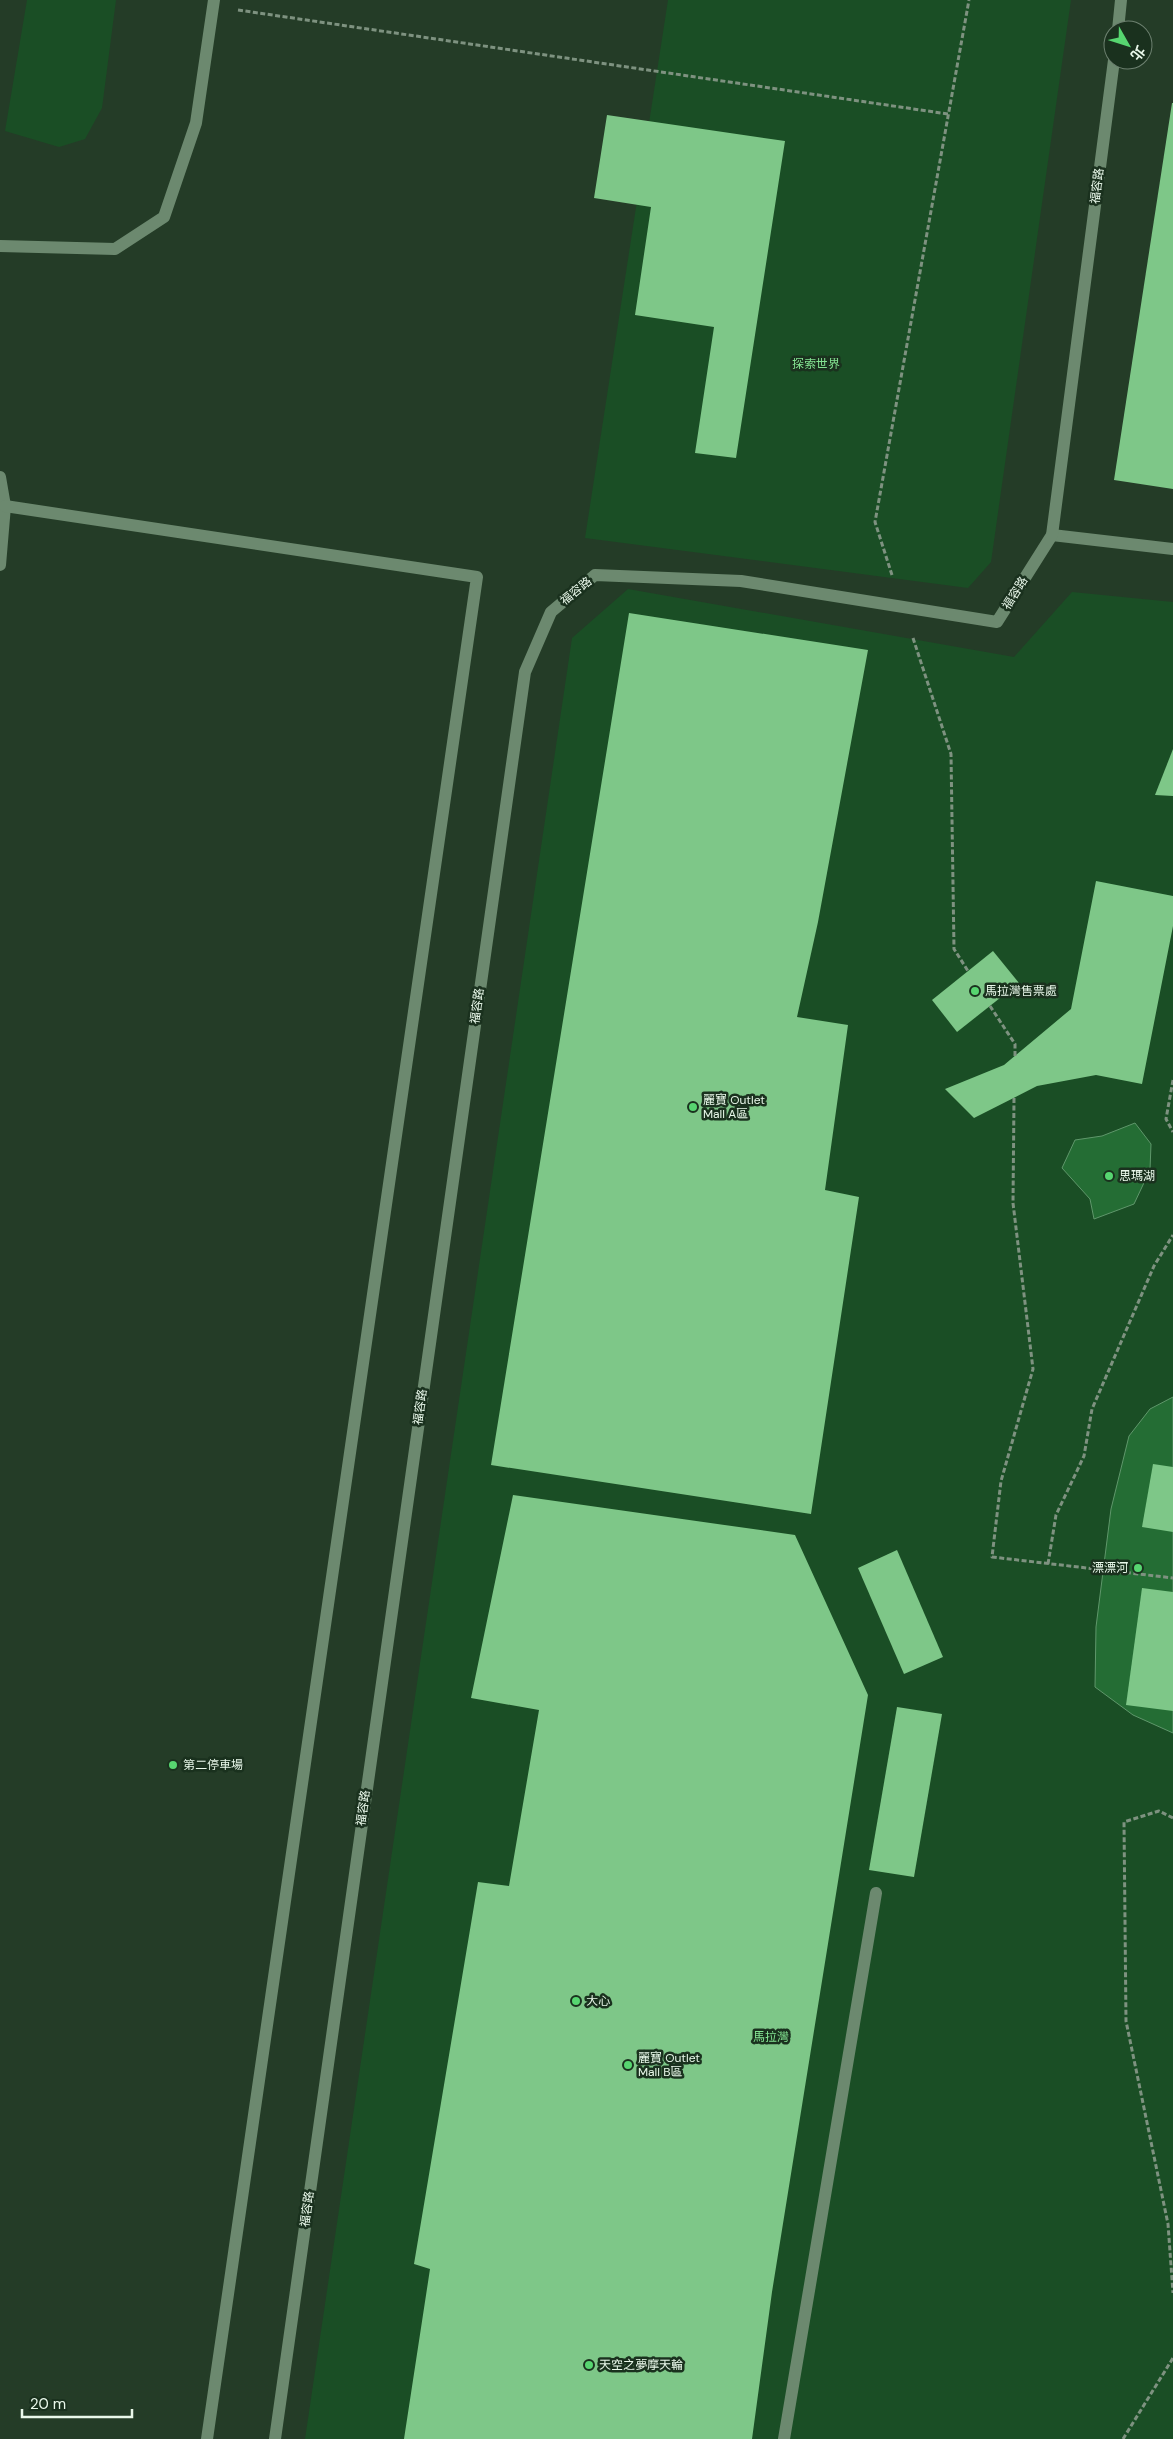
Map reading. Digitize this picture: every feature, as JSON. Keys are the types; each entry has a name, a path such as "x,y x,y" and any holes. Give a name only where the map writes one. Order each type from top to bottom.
{"street":[{"path":"1119,20 1122,0"},
{"path":"0,246 115,250 164,218 196,123 213,3"},
{"name":"福容路","path":"274,2439 525,672 551,612 595,575 741,580 997,622 1052,536 1113,70"},
{"path":"0,477 5,506 0,565"},
{"path":"5,506 477,577 207,2439"},
{"path":"1052,536 1173,549"},
{"path":"784,2439 876,1893"}],"path":[{"path":"892,575 875,522 969,0"},
{"path":"213,3 948,114"},
{"path":"913,638 951,754 954,949 968,971"},
{"path":"990,1006 1015,1044 1015,1056"},
{"path":"1173,1080 1166,1119 1173,1132"},
{"path":"1014,1098 1013,1203 1033,1369 1001,1481 992,1556 1173,1578"},
{"path":"1048,1564 1056,1515 1084,1456 1092,1409 1154,1266 1173,1236"},
{"path":"1173,1818 1159,1811 1124,1822 1126,2021 1168,2224 1173,2293"},
{"path":"1123,2439 1173,2358"}],"green space":[{"path":"27,0 116,0 102,108 85,139 59,147 5,131"},
{"name":"探索世界","path":"668,0 1071,0 991,562 968,588 585,538"},
{"name":"馬拉灣","path":"628,589 1014,657 1072,592 1173,602 1173,2439 305,2439 572,638"}],"shaded area":[{"name":"思瑪湖","path":"1135,1123 1151,1144 1150,1170 1134,1204 1094,1219 1090,1199 1062,1168 1075,1140 1102,1136"},
{"name":"漂漂河","path":"1173,1397 1173,1733 1133,1715 1095,1687 1096,1627 1111,1509 1129,1436 1150,1409"}],"building":[{"path":"1173,103 1173,489 1114,480"},
{"path":"607,115 785,141 736,458 695,453 714,327 635,315 651,207 594,198"},
{"name":"麗寶 Outlet Mall A區","path":"629,613 868,650 818,922 797,1017 848,1025 825,1190 859,1197 811,1514 491,1465"},
{"path":"1173,749 1173,796 1155,795"},
{"path":"1096,881 1173,896 1173,926 1142,1084 1096,1075 1037,1086 974,1118 945,1089 1004,1065 1071,1009"},
{"name":"馬拉灣售票處","path":"993,951 1019,983 957,1032 932,1000"},
{"path":"1153,1464 1173,1467 1173,1532 1142,1527"},
{"name":"麗寶 Outlet Mall B區","path":"513,1495 795,1535 868,1695 772,2292 752,2439 404,2439 430,2269 414,2264 478,1882 509,1886 539,1710 471,1698"},
{"path":"897,1550 943,1657 904,1674 858,1568"},
{"path":"1142,1588 1173,1592 1173,1711 1126,1705"},
{"path":"897,1707 942,1714 914,1877 869,1870"}],"place":[{"name":"馬拉灣售票處","path":"975,991"},
{"name":"麗寶 Outlet Mall A區","path":"693,1107"},
{"name":"思瑪湖","path":"1109,1176"},
{"name":"漂漂河","path":"1138,1568"},
{"name":"第二停車場","path":"173,1765"},
{"name":"大心","path":"576,2001"},
{"name":"麗寶 Outlet Mall B區","path":"628,2065"},
{"name":"天空之夢摩天輪","path":"589,2365"}]}
